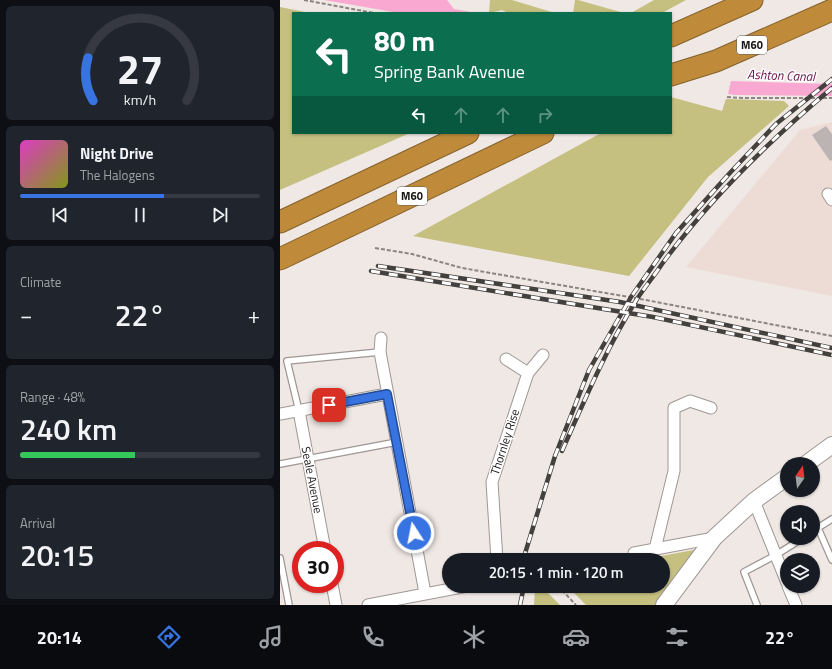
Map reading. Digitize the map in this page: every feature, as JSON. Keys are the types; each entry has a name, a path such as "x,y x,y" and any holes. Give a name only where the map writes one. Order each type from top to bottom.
{"highway":[{"path":"673,35 732,0"},
{"path":"673,35 752,0"},
{"name":"M60","path":"672,71 820,0"},
{"name":"M60","path":"672,75 716,61 832,10"},
{"path":"280,222 466,134"},
{"name":"M60","path":"280,259 541,134"}],"main road":[{"path":"816,457 831,447"},
{"path":"664,605 714,538 754,501 780,482"}],"street":[{"path":"381,338 380,352 387,394 425,593"},
{"name":"Thornley Rise","path":"497,553 492,482 528,373 543,355"},
{"path":"506,359 528,373"},
{"path":"280,414 387,394"},
{"path":"655,549 674,472 674,408 690,401 711,408"},
{"name":"Seale Avenue","path":"299,410 323,541"},
{"path":"754,501 780,565"},
{"path":"634,553 714,538"},
{"path":"368,605 403,602 425,593 442,590"},
{"path":"334,593 336,605"},
{"path":"791,593 796,605"}],"lane":[{"path":"280,362 380,352"},
{"path":"287,361 299,410"},
{"path":"280,464 397,442"},
{"path":"820,527 832,519"},
{"path":"820,538 832,560"},
{"path":"757,605 744,572 792,545"},
{"path":"280,558 289,605"}],"path":[{"path":"304,0 369,12"},
{"path":"727,96 742,98 832,98"},
{"path":"375,248 412,254 462,268 646,300 832,336"},
{"path":"565,593 576,605"}],"shaded area":[{"path":"324,0 447,0 454,9 470,12 393,12"},
{"path":"490,0 512,0 552,12 506,12 502,10 489,12"},
{"path":"575,0 578,0 620,12 573,12"},
{"path":"654,0 686,0 664,12 633,12"},
{"path":"280,7 305,12 292,12 292,134 408,134 280,190"},
{"path":"731,81 832,84 832,96 728,94"},
{"path":"672,97 722,111 726,99 784,101 789,106 708,177 629,276 413,236 599,134 672,134"},
{"path":"832,122 832,296 686,267 800,130"},
{"path":"699,549 670,586 670,554"},
{"path":"535,593 548,593 560,605 534,605"},
{"path":"574,593 664,593 655,605 586,605"}],"building":[{"path":"826,126 832,134 832,160 830,161 812,135"}],"railway":[{"path":"525,553 555,456 589,370 631,297 676,233 728,175 776,124 832,79"},
{"path":"562,451 597,374 626,317 662,264 700,216 763,149 832,88"},
{"path":"378,266 620,302 832,348"},
{"path":"371,271 653,317 832,355"},
{"path":"520,605 523,593"}],"route":[{"path":"329,405 387,394 414,533"}],"water label":[{"name":"Ashton Canal","path":"781,75"}]}
